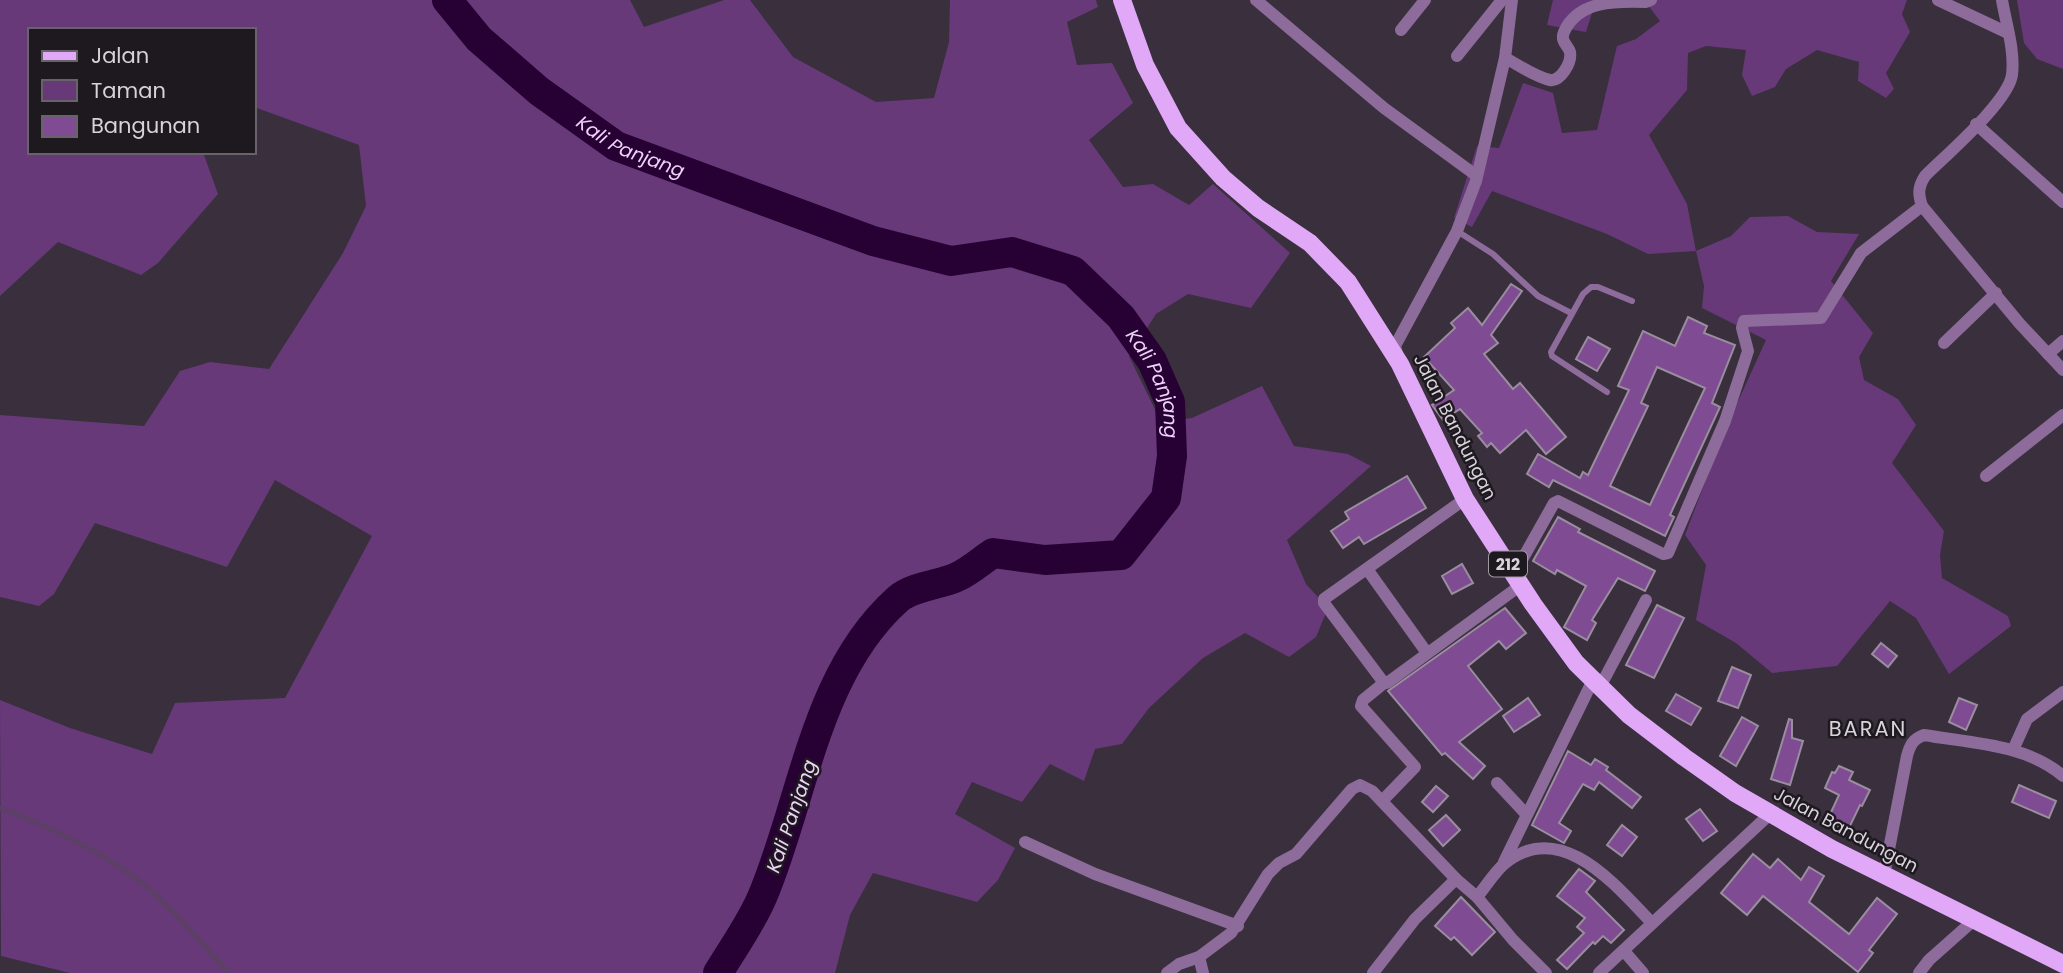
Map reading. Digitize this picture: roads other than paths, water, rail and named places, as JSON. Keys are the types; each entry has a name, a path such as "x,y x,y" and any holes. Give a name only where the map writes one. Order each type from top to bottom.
{"main road":[{"name":"Jalan Bandungan","path":"1122,0 1145,65 1178,128 1223,178 1258,208 1310,243 1336,268 1400,364 1465,499 1576,663 1629,715 1684,757 1770,814 1884,875 2063,964"}],"street":[{"path":"1256,0 1384,108 1477,176"},
{"path":"1401,30 1425,0"},
{"path":"1457,56 1502,0"},
{"path":"1400,364 1395,346 1457,231 1477,176 1505,58 1512,0"},
{"path":"1505,58 1545,79 1557,80 1566,68 1570,52 1563,40 1564,32 1580,13 1609,1 1651,0"},
{"path":"1938,0 2008,33"},
{"path":"2002,0 2012,64 2010,85 1998,104 1925,176 1919,189 1922,206 2020,324 2063,370"},
{"path":"1976,124 2063,202"},
{"path":"1382,801 1415,767 1361,706 1363,701 1427,653 1517,579 1554,503 1558,501 1663,554 1668,553 1724,421 1748,351 1742,328 1744,321 1821,318 1861,253 1922,206"},
{"path":"1944,343 1996,293"},
{"path":"2048,354 2063,341"},
{"path":"1986,476 2063,415"},
{"path":"1384,683 1324,601 1465,499"},
{"path":"1367,569 1427,653"},
{"path":"1477,897 1502,866 1526,814 1646,600"},
{"path":"2013,750 2027,719 2063,692"},
{"path":"1884,875 1907,756 1913,741 1924,735 2013,750 2053,767 2063,776"},
{"path":"1497,783 1526,814"},
{"path":"1167,973 1179,964 1199,957 1227,937 1238,926 1270,871 1296,854 1352,789 1360,785 1368,788 1382,801 1455,879 1477,897 1513,940 1546,973"},
{"path":"1599,973 1770,814"},
{"path":"1025,842 1095,874 1238,926"},
{"path":"1502,866 1528,851 1555,849 1568,852 1582,858 1601,872 1652,923"},
{"path":"1373,973 1415,919 1455,879"},
{"path":"1919,973 1929,960 1974,920"},
{"path":"1625,951 1643,973"},
{"path":"1199,957 1203,973"}],"lane":[{"path":"1457,231 1493,254 1538,296 1571,313"},
{"path":"1607,392 1550,354 1571,313 1591,287 1598,287 1632,301"}],"waterway":[{"name":"Kali Panjang","path":"447,0 479,39 539,91 616,146 873,241 951,261 1012,252 1073,271 1121,317 1152,361 1170,402 1172,456 1166,498 1121,555 1045,560 993,553 957,577 904,595 870,629 848,663 830,699 759,905 718,973"},
{"path":"0,808 77,842 131,875 168,907 229,973"}],"district":[{"name":"BARAN","path":"1868,729"}]}
